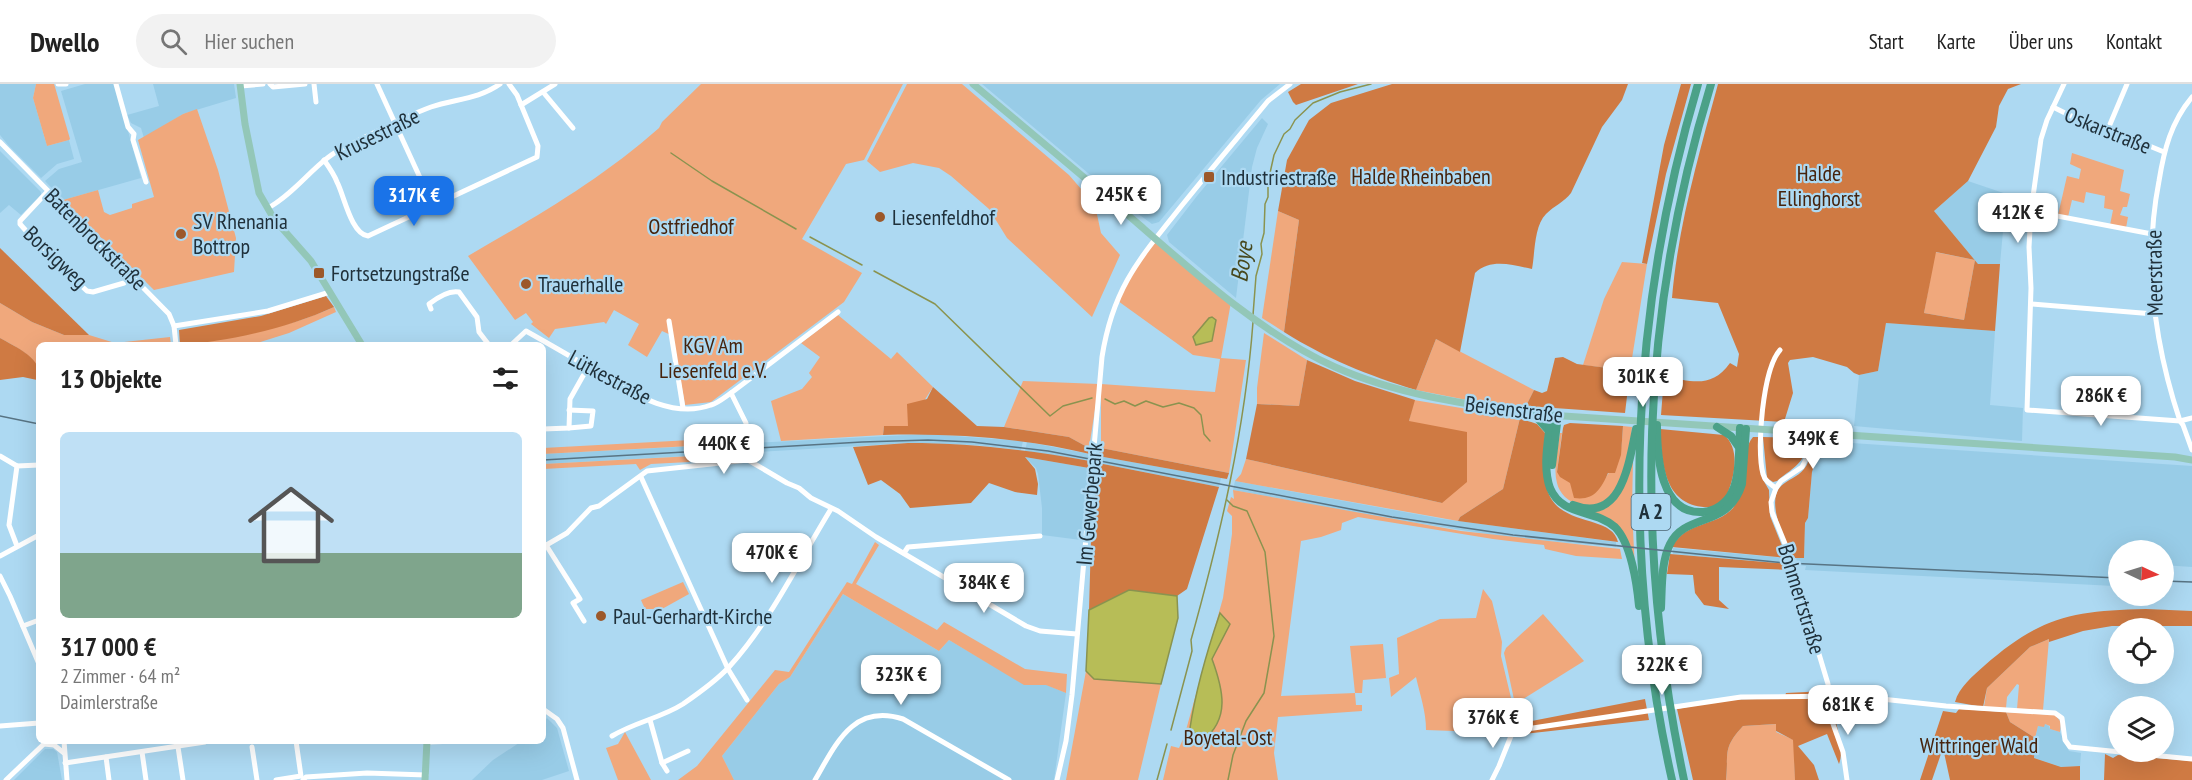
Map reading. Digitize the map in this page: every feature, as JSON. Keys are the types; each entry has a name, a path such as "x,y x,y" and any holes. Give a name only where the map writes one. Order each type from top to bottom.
{"highway":[{"name":"A 2","path":"1672,780 1657,704 1647,632 1639,519 1640,415 1648,325 1661,234 1677,161 1698,84"},
{"name":"A 2","path":"1684,780 1659,629 1651,514 1650,452 1659,327 1673,236 1694,141 1711,84"},
{"path":"1653,395 1657,409 1659,464 1665,484 1681,507 1696,513 1710,512 1722,506 1732,492 1738,447 1747,429"},
{"path":"1534,414 1549,432"},
{"path":"1555,415 1552,470 1555,487 1570,503 1590,508 1607,503 1620,490 1628,468 1640,415"},
{"path":"1555,415 1549,432 1546,472 1550,487 1553,494 1566,507 1605,521 1620,533 1631,560 1641,621 1647,632"},
{"path":"1717,427 1731,436 1738,447"},
{"path":"1659,629 1665,564 1670,544 1681,531 1722,513 1735,501 1742,484 1747,429"}],"main road":[{"name":"Beisenstraße","path":"973,84 1155,239 1253,317 1315,357 1370,381 1441,400 1534,414 2192,460"},
{"path":"240,85 255,180 268,208 285,232 311,261 359,342"},
{"path":"426,778 427,744"}],"street":[{"path":"58,84 66,84"},
{"path":"116,84 128,127 134,134 133,140 146,182"},
{"path":"240,85 263,84"},
{"path":"270,84 273,87 305,84"},
{"path":"314,84 316,102"},
{"path":"377,84 433,206"},
{"name":"Krusestraße","path":"268,208 285,198 324,160 339,150 429,108 483,94 500,84"},
{"path":"324,160 337,182 351,218 363,235 368,236 533,161 538,154 538,146 521,105 509,84"},
{"path":"521,105 555,84"},
{"path":"1155,239 1268,101 1290,84"},
{"path":"2064,84 2047,120 2038,153 2031,211 2029,247 2031,304 2027,410 2180,420 2192,418"},
{"path":"2108,129 2127,84"},
{"path":"543,92 573,128"},
{"name":"Meerstraße","path":"2192,97 2174,123 2164,152 2152,234 2154,314 2163,365 2192,450"},
{"name":"Oskarstraße","path":"2053,107 2164,152"},
{"name":"Batenbrockstraße","path":"0,142 169,314 174,326"},
{"name":"Borsigweg","path":"48,191 20,221 20,224 44,251 87,291 93,292 124,283 131,276"},
{"path":"2031,211 2152,234"},
{"name":"Im Gewerbepark","path":"1057,780 1071,704 1105,342 1114,308 1122,289 1134,266 1155,239"},
{"path":"175,342 174,326 268,311 330,292"},
{"path":"431,309 429,304 437,298 449,292 459,292 475,313 481,336 486,342"},
{"path":"2031,304 2154,314"},
{"name":"Lütkestraße","path":"546,343 650,401 692,408 710,406 731,393 838,312"},
{"name":"Lütkestraße","path":"669,321 683,408"},
{"name":"Lütkestraße","path":"514,342 526,331 545,342"},
{"path":"1780,350 1774,357 1763,406 1761,446 1764,476 1768,483 1776,488 1781,481 1802,466 1808,455 1809,433"},
{"path":"569,428 572,395 588,367"},
{"path":"731,393 746,423 746,435"},
{"path":"546,429 591,426 593,411 569,410"},
{"path":"0,456 17,466 36,465"},
{"path":"546,545 578,523 591,508 599,506 647,471 748,460 799,488 811,498 851,519 873,536 1031,628 1040,631 1077,634"},
{"path":"17,466 9,525 17,546"},
{"path":"641,477 728,669 747,700"},
{"name":"Bohmertstraße","path":"1776,488 1772,512 1794,570 1830,696 1833,724 1843,752 1847,780"},
{"path":"612,736 623,729 680,706 728,669 760,628 831,509"},
{"path":"0,556 36,536"},
{"path":"904,553 908,547 1040,536"},
{"path":"546,549 580,599 573,603 584,621"},
{"path":"0,576 36,657"},
{"path":"23,626 36,621"},
{"path":"1492,780 1500,766 1513,730 1741,696 1854,696 1946,706 2055,713 2062,718 2065,740 2070,747 2192,759"},
{"path":"546,711 557,718 563,728 577,780"},
{"path":"815,780 847,731 866,719 888,716 903,719 1010,780"},
{"path":"650,720 662,763 667,771"},
{"path":"0,726 36,723"},
{"path":"6,780 43,744"},
{"path":"51,744 64,754"},
{"path":"64,744 67,780"},
{"path":"65,763 180,744 183,780"},
{"path":"296,744 302,777"},
{"path":"252,747 257,780"},
{"path":"662,763 688,751"},
{"path":"142,752 146,780"},
{"path":"106,757 109,780"},
{"path":"276,780 367,773 426,778"}],"shaded area":[{"path":"0,84 36,84 33,98 47,146 69,140 74,159 57,164 41,178 9,146 0,135"},
{"path":"85,84 115,84 141,178 63,200 45,181 59,169 82,162 61,91"},
{"path":"153,84 234,84 236,98 183,114 144,138 141,128 131,123 127,115 159,106"},
{"path":"982,84 1280,84 1261,100 1159,222 1152,224 1126,205"},
{"path":"1262,118 1268,124 1257,148 1252,167 1236,298 1169,242 1167,235"},
{"path":"0,151 41,192 41,195 21,215 9,205 0,213"},
{"path":"1968,181 2027,201 2026,211 2014,211 2003,231 2000,264 1978,264 1934,211"},
{"path":"1212,317 1216,320 1212,341 1196,345 1193,337"},
{"path":"1886,323 1995,331 1990,405 2023,408 2022,441 1854,426 1859,375 1878,371"},
{"path":"928,434 1023,441 1021,450 976,445 909,443 708,455 696,453 689,456 546,464 546,454"},
{"path":"1822,441 2192,466 2192,567 2174,566 2174,540 2108,540 2108,585 1805,570 1806,566 1798,565 1796,558 1804,558 1805,523 1808,518 1812,471"},
{"path":"1027,442 1090,454 1090,461 1025,451"},
{"path":"1098,456 1221,478 1219,487 1098,463"},
{"path":"1025,457 1089,468 1081,540 1042,535 1038,474 1036,468"},
{"path":"1235,481 1443,519 1616,542 1616,547 1512,538 1379,517 1233,490"},
{"path":"1673,548 1785,558 1786,564 1673,554"},
{"path":"1129,590 1177,596 1178,618 1161,684 1094,679 1086,671 1089,610"},
{"path":"843,594 939,651 949,640 1022,683 1047,685 1066,693 1054,780 734,780 722,756 779,684 790,677"},
{"path":"1220,613 1230,624 1212,659 1221,692 1221,713 1211,732 1202,741 1190,728 1202,670"},
{"path":"547,718 557,728 569,771 542,780 472,780 493,760 517,744 546,744"},
{"path":"2045,724 2050,729 2060,732 2069,751 2081,753 2080,766 2061,767 2034,758 2038,726"},
{"path":"45,749 53,749 57,752 62,780 14,780"}],"green space":[{"path":"36,84 54,84 69,140 47,146 33,98"},
{"name":"Ostfriedhof","path":"701,84 903,84 864,160 846,164 802,239 862,273 844,302 711,402 685,405 673,336 662,331 647,357 628,345 639,324 614,310 606,324 604,322 555,329 549,338 531,324 533,322 526,313 515,320 468,256 543,212 614,165 659,128 662,122"},
{"path":"907,84 962,84 1069,175 1095,205 1101,233 1120,255 1092,317 1007,238 989,209 951,176 939,168 913,163 880,172 867,161"},
{"path":"1301,84 1358,84 1296,105 1288,92"},
{"name":"Halde Rheinbaben","path":"1392,84 1628,84 1622,100 1602,127 1571,193 1542,219 1537,232 1532,269 1495,264 1481,268 1475,273 1460,352 1436,339 1416,390 1348,366 1284,332 1299,220 1278,211 1287,160 1309,120 1331,103"},
{"path":"1681,84 1691,84 1666,174 1647,264 1642,263 1664,145"},
{"name":"Halde Ellinghorst","path":"1718,84 2021,84 2008,89 1999,106 1996,127 1968,181 1934,211 1975,260 1978,264 2000,264 1995,331 1886,323 1878,371 1859,375 1847,367 1813,357 1790,360 1788,363 1793,393 1784,422 1661,415 1664,377 1693,381 1708,380 1716,377 1730,363 1737,367 1739,354 1718,303 1672,298 1684,217","holes":["1936,252 1975,260 1964,320 1924,313"]},
{"path":"197,109 218,170 236,238 234,272 154,290 63,200 98,190 104,212 110,215 132,208 132,204 154,197 138,140 183,114"},
{"path":"2072,153 2124,170 2120,191 2130,194 2127,207 2123,207 2120,215 2128,217 2126,228 2110,225 2113,210 2104,208 2105,196 2086,192 2084,203 2072,200 2068,217 2058,215 2067,176 2079,179 2081,169 2070,164"},
{"path":"1278,211 1299,220 1284,332 1262,318"},
{"path":"1155,240 1231,302 1221,358 1246,360 1229,473 1101,448 1101,384 1215,392 1220,359 1193,355 1118,301 1122,289"},
{"path":"0,248 89,335 64,335 32,322 0,303"},
{"path":"1935,252 1975,260 1964,320 1924,313"},
{"path":"1622,262 1647,264 1630,371 1583,365 1604,299"},
{"path":"326,296 334,307 298,321 239,337 203,342 180,342 179,330 261,316"},
{"path":"0,303 32,322 64,335 89,335 112,342 36,342 36,365 28,355 0,338"},
{"path":"334,307 336,312 289,333 260,342 199,342 278,327"},
{"path":"838,315 891,359 897,352 933,387 908,426 884,426 883,435 781,441 771,401 802,389 812,377 809,373 820,357 801,343"},
{"path":"1264,333 1307,360 1299,406 1257,404"},
{"path":"170,337 171,342 124,342"},
{"path":"0,338 28,354 36,364 36,380 23,377 0,380"},
{"path":"1436,339 1534,390 1526,406 1472,401 1416,390"},
{"path":"1563,357 1577,364 1630,371 1625,413 1526,406 1534,390 1542,393 1547,391 1555,358"},
{"path":"1307,360 1355,381 1415,400 1409,421 1467,432 1467,482 1442,503 1246,459 1257,404 1299,406"},
{"path":"1023,381 1099,384 1089,448 1069,437 1004,427"},
{"path":"933,387 977,426 1004,427 1069,437 1089,448 1090,454 1039,444 987,438 883,435 884,426 908,426 907,404 927,399"},
{"path":"1414,400 1520,418 1503,489 1460,517 1458,521 1235,481 1241,474 1246,459 1442,503 1409,421"},
{"path":"1520,418 1537,424 1545,433 1545,476 1547,489 1553,501 1573,516 1606,527 1614,533 1618,542 1458,521 1460,517 1503,489"},
{"path":"1570,423 1623,426 1621,455 1615,473 1608,473 1596,493 1587,498 1574,498 1570,483 1560,477 1557,472 1563,428 1564,425"},
{"path":"1623,426 1632,427 1631,437 1624,471 1614,492 1596,505 1579,504 1568,500 1558,487 1556,477 1560,433 1562,433 1557,472 1606,477 1620,454"},
{"path":"1660,429 1724,435 1729,440 1735,462 1733,478 1727,494 1716,507 1699,506 1686,502 1676,494 1665,472"},
{"path":"1753,437 1759,437 1762,478 1769,490 1770,516 1787,558 1672,547 1685,533 1726,514 1733,508 1741,491 1748,444"},
{"path":"1763,437 1803,438 1805,452 1799,463 1777,481 1773,482 1767,478"},
{"path":"1816,439 1822,441 1812,472 1808,518 1805,523 1804,558 1792,558 1778,522 1775,502 1781,486 1804,469"},
{"path":"691,440 691,446 546,454 546,448"},
{"path":"908,443 999,448 1090,461 1089,468 1025,457 1035,469 1038,484 1037,495 1015,492 989,483 971,503 910,508 900,494 881,480 868,485 853,447"},
{"path":"1101,448 1229,473 1227,479 1098,456"},
{"path":"693,456 689,462 651,464 640,470 636,464 546,469 546,464"},
{"path":"1633,460 1632,509 1635,570 1622,533 1581,510 1606,506"},
{"path":"1098,463 1219,487 1187,589 1177,596 1129,590 1089,610 1091,539"},
{"name":"Boyetal-Ost","path":"1233,490 1461,531 1620,549 1622,559 1576,556 1545,549 1544,545 1358,517 1342,523 1341,530 1301,541 1281,696 1355,693 1356,705 1362,705 1362,711 1278,717 1274,753 1278,780 1163,780 1171,746 1179,748 1184,737 1223,598 1232,534 1232,516 1227,511 1231,497 1234,499"},
{"path":"875,542 879,545 856,584 937,630 944,622 1025,669 1067,674 1066,693 1046,685 1024,685 949,640 939,651 843,594 790,677 779,684 722,756 734,780 678,780 697,766 775,670 789,672 847,582 852,584"},
{"path":"1670,554 1789,564 1791,570 1719,567 1719,600 1729,609 1704,605 1695,593 1693,575 1667,574"},
{"path":"683,582 689,594 662,609 645,609 641,600"},
{"path":"1483,589 1492,601 1502,642 1501,656 1512,702 1509,733 1426,730 1416,677 1391,697 1389,678 1399,674 1397,638 1440,619 1476,618"},
{"path":"2120,610 2192,611 2192,626 2174,626 2174,618 2108,618 2108,627 2083,631 2049,642 2049,639 2030,647 1987,688 1983,707 1955,702 1971,678 2004,649 2023,636 2059,620 2078,615"},
{"path":"1543,614 1584,661 1515,704 1504,653 1506,648"},
{"path":"2049,639 2043,710 2017,709 2019,685 2017,684 2007,697 2006,708 1984,707 1987,688 2030,647"},
{"path":"1383,644 1386,678 1363,680 1362,693 1355,693 1350,646"},
{"path":"1086,671 1094,679 1161,684 1138,780 1066,780"},
{"path":"1826,691 1840,738 1839,764 1827,734 1798,746 1814,765 1819,780 1795,780 1793,740 1776,731 1776,724 1743,726 1729,746 1726,780 1693,780 1677,709 1725,700 1784,698 1786,693"},
{"path":"1645,699 1649,720 1524,734 1523,728 1518,727 1522,723"},
{"name":"Wittringer Wald","path":"1959,709 2006,712 2010,722 2035,738 2034,758 2061,767 2080,766 2080,780 1950,780 1943,748 1932,780 1920,780 1943,711 1956,713"},
{"path":"2006,712 2055,715 2061,722 2060,732 2050,729 2050,726 2045,724 2044,727 2038,726 2035,738 2010,722"},
{"path":"1777,724 1776,732 1794,740 1795,780 1726,780 1729,746 1743,726"},
{"path":"625,732 651,780 618,780 606,748 618,744"},
{"name":"Wittringer Wald","path":"2105,754 2108,756 2108,762 2192,761 2192,780 2104,780"}],"waterway":[{"name":"Boye","path":"1253,315 1256,276 1262,254 1261,244 1268,182 1274,155 1284,134 1313,103 1340,92 1371,84"},
{"path":"671,153 712,181 796,229"},
{"path":"810,237 862,265"},
{"path":"874,271 935,304 1050,416 1063,406 1092,398"},
{"name":"Boye","path":"1171,730 1192,651 1191,640 1212,562 1238,443 1253,322"},
{"path":"1105,399 1115,404 1124,401 1135,406 1146,401 1163,407 1179,403 1194,408 1201,415 1204,434 1210,441"},
{"name":"Boye","path":"1227,500 1233,506 1247,511 1265,552 1274,636 1264,693 1246,721 1233,755 1228,780"},
{"name":"Boye","path":"1157,780 1167,744"}],"railway":[{"path":"0,416 36,423"},
{"path":"546,460 862,442 928,440 972,442 1048,451 1392,517 1513,535 1786,563 2108,578"},
{"path":"2174,581 2192,582"}],"place":[{"name":"Industriestraße","path":"1209,177"},
{"name":"Liesenfeldhof","path":"880,217"},
{"name":"SV Rhenania Bottrop","path":"181,234"},
{"name":"Fortsetzungstraße","path":"319,273"},
{"name":"Trauerhalle","path":"526,284"},
{"name":"Paul-Gerhardt-Kirche","path":"601,616"}],"park label":[{"name":"KGV Am Liesenfeld e.V.","path":"713,358"}]}
